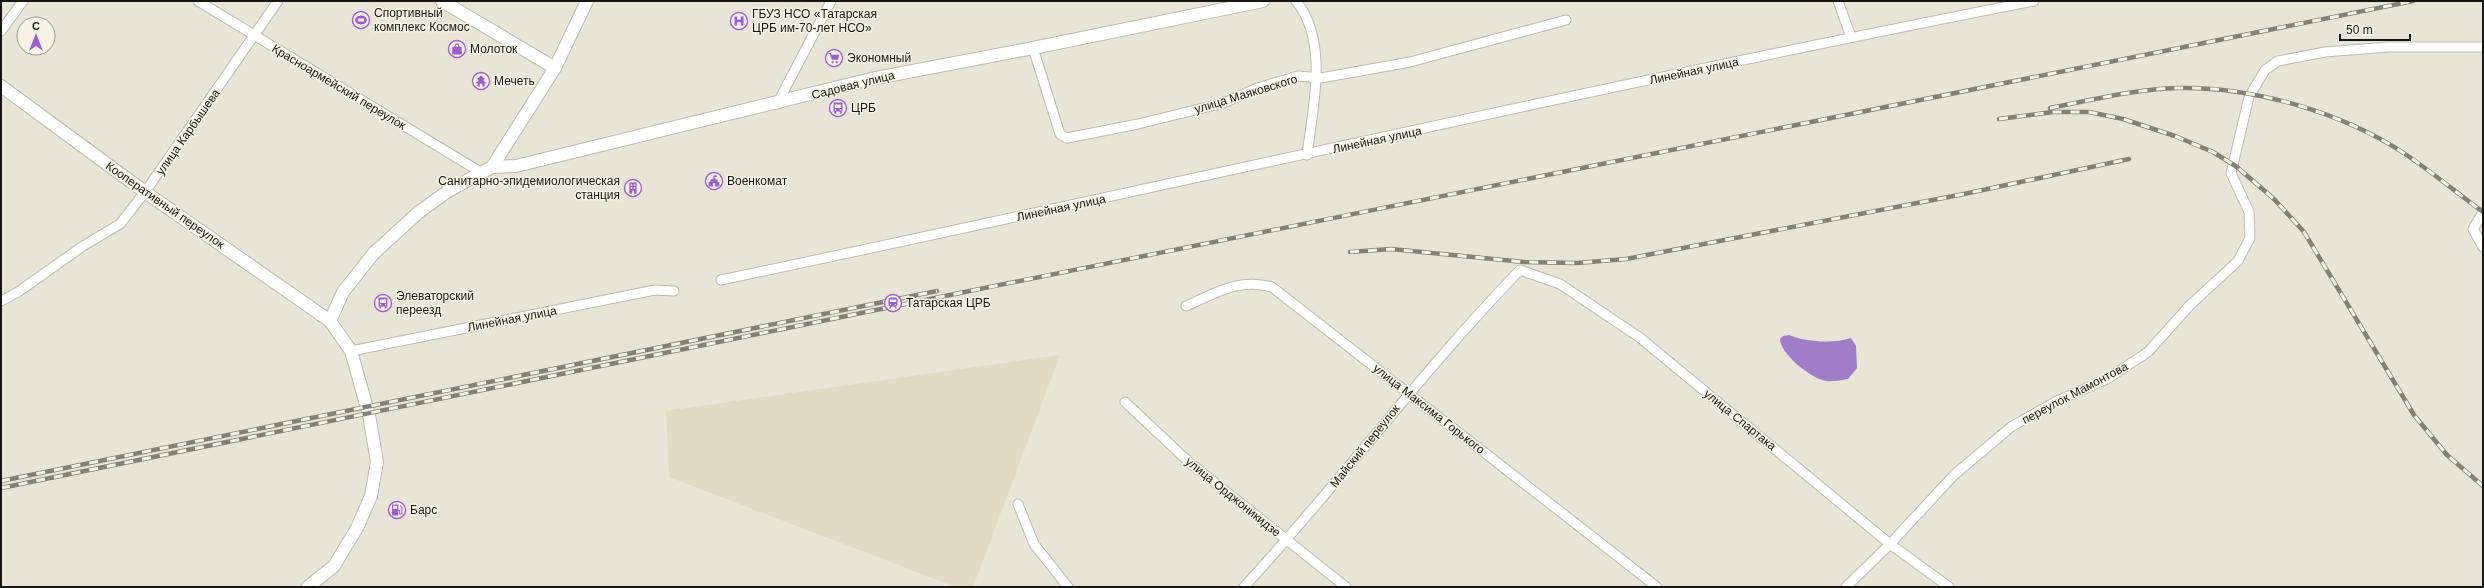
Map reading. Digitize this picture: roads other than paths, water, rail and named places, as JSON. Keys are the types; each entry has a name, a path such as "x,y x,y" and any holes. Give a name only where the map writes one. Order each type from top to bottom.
{"street":[{"path":"1,31 23,1"},
{"name":"Красноармейский переулок","path":"198,1 255,37 487,170"},
{"name":"улица Карбышева","path":"1,301 18,292 83,246 120,224 146,192 255,37 278,1"},
{"path":"442,1 555,68"},
{"path":"330,321 344,292 374,254 424,208 448,191 487,170 555,68 588,1"},
{"path":"777,104 831,1"},
{"name":"Садовая улица","path":"487,170 516,166 777,104 871,78 1033,48 1263,1"},
{"path":"1296,1 1306,12 1312,30 1315,78 1307,155"},
{"path":"1838,1 1851,37"},
{"name":"Линейная улица","path":"721,280 1851,37 2034,1"},
{"name":"улица Маяковского","path":"1033,48 1060,134 1067,138 1138,124 1224,103 1257,88 1298,76 1315,78 1410,62 1566,20"},
{"name":"переулок Мамонтова","path":"1846,587 1890,544 1954,475 2010,427 2057,401 2108,379 2148,352 2190,305 2238,261 2250,238 2249,212 2231,173 2249,97 2265,70 2278,61 2325,52 2388,48 2483,47"},
{"name":"Кооперативный переулок","path":"1,86 146,192 330,321 351,351 367,407 376,451 374,483 357,528 322,587"},
{"path":"2483,212 2473,229 2483,247"},
{"name":"улица Спартака","path":"1520,270 1560,284 1639,337 1890,544 1949,587"},
{"name":"Майский переулок","path":"1244,587 1287,541 1408,393 1483,308 1520,270"},
{"name":"улица Максима Горького","path":"1186,306 1235,285 1257,283 1272,287 1657,587"},
{"name":"Линейная улица","path":"351,351 655,290 674,291"},
{"name":"улица Орджоникидзе","path":"1125,402 1189,462 1346,587"},
{"path":"1018,504 1034,544 1068,587"},
{"path":"308,587 334,566"}],"railway":[{"path":"1,488 930,299 2413,1"},
{"path":"2050,108 2146,90 2178,88 2236,92 2266,97 2326,115 2381,139 2435,175 2483,212"},
{"path":"1999,119 2053,112 2089,112 2123,119 2175,136 2213,152 2237,167 2274,199 2304,232 2414,415 2447,455 2483,486"},
{"path":"1350,252 1391,249 1524,262 1577,263 1626,259 1964,194 2129,159"},
{"path":"1,481 937,291"}],"place":[{"name":"Спортивный комплекс Космос","path":"361,20"},
{"name":"ГБУЗ НСО «Татарская ЦРБ им-70-лет НСО»","path":"739,21"},
{"name":"Молоток","path":"457,49"},
{"name":"Экономный","path":"834,58"},
{"name":"Мечеть","path":"481,81"},
{"name":"ЦРБ","path":"838,108"},
{"name":"Военкомат","path":"714,181"},
{"name":"Санитарно-эпидемиологическая станция","path":"633,188"},
{"name":"Элеваторский переезд","path":"383,303"},
{"name":"Татарская ЦРБ","path":"893,303"},
{"name":"Барс","path":"397,510"}]}
